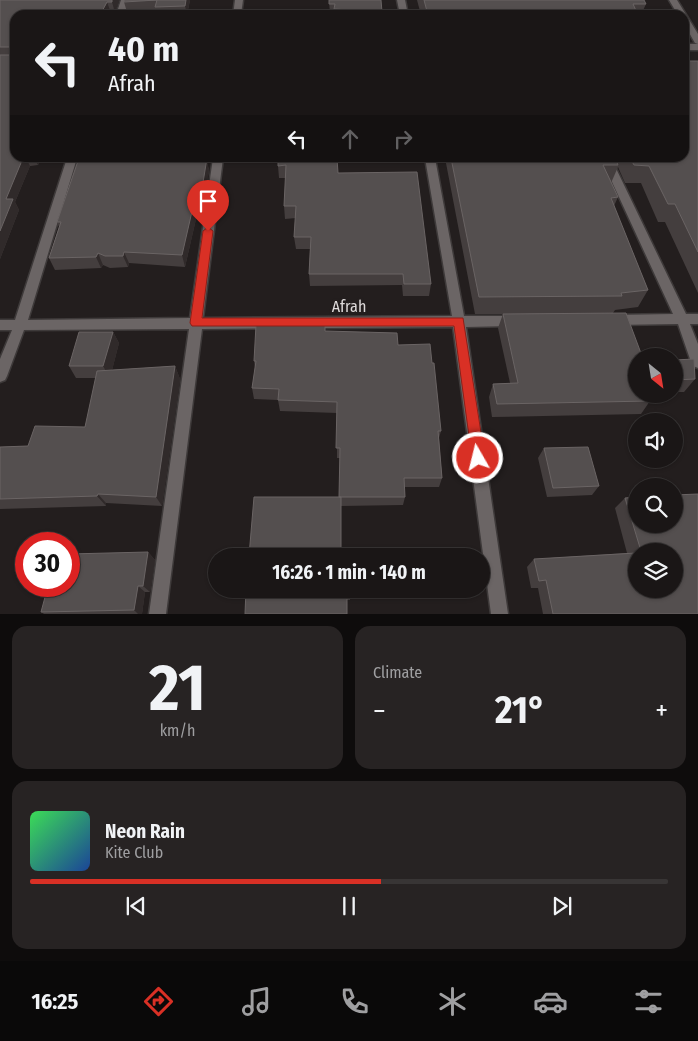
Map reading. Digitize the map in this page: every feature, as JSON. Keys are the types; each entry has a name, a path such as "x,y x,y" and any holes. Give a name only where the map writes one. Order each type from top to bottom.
{"street":[{"path":"689,26 698,41"},
{"path":"0,376 20,325 71,162"},
{"path":"157,614 217,162"},
{"path":"431,162 459,321 500,614"},
{"path":"608,162 682,319 698,362"},
{"path":"604,320 698,319"},
{"name":"Afrah","path":"0,325 527,321"}],"building":[{"path":"0,0 112,0 112,2 107,2 103,10 10,10 10,47 0,47"},
{"path":"124,0 157,0 124,2"},
{"path":"157,0 186,0 185,6 155,7"},
{"path":"329,0 381,0 382,10 334,9 335,4 329,4"},
{"path":"424,0 644,0 646,4 633,4 636,10 427,10"},
{"path":"0,55 10,55 10,162 21,162 6,199 13,199 0,231"},
{"path":"689,61 698,61 698,252 675,204 668,204 649,166 634,165 632,162 689,162"},
{"path":"78,162 206,162 199,207 193,207 182,255 124,252 123,256 105,256 98,253 96,257 49,258 61,222 57,222"},
{"path":"278,162 337,162 338,173 417,172 431,284 404,284 403,274 309,274 311,237 294,237 296,206 284,206 286,165 278,166"},
{"path":"452,162 617,162 618,165 603,165 618,197 611,198 648,290 621,293 622,296 479,297"},
{"path":"626,313 639,348 628,348 628,401 497,404 493,384 518,383 503,314"},
{"path":"325,322 325,331 397,333 398,345 430,344 432,363 434,363 441,431 438,431 442,478 404,478 405,497 339,497 340,448 336,448 337,402 278,400 279,389 252,388 256,361 254,361 256,325"},
{"path":"79,332 113,332 103,366 69,366"},
{"path":"694,359 695,379 683,380 683,360"},
{"path":"175,366 156,497 98,494 97,496 0,499 0,447 28,446 35,426 85,427 97,371"},
{"path":"588,447 599,486 553,488 544,448"},
{"path":"698,494 698,614 553,614 546,580 539,581 534,559 628,553 628,598 683,598 683,543 639,543 636,533 683,533 683,495"},
{"path":"254,497 341,497 341,548 250,548"},
{"path":"148,552 143,586 138,586 134,610 41,612 45,597 80,597 80,554"},
{"path":"246,598 347,598 347,614 245,614"}],"route":[{"path":"208,231 196,323 459,321 478,458"}]}
